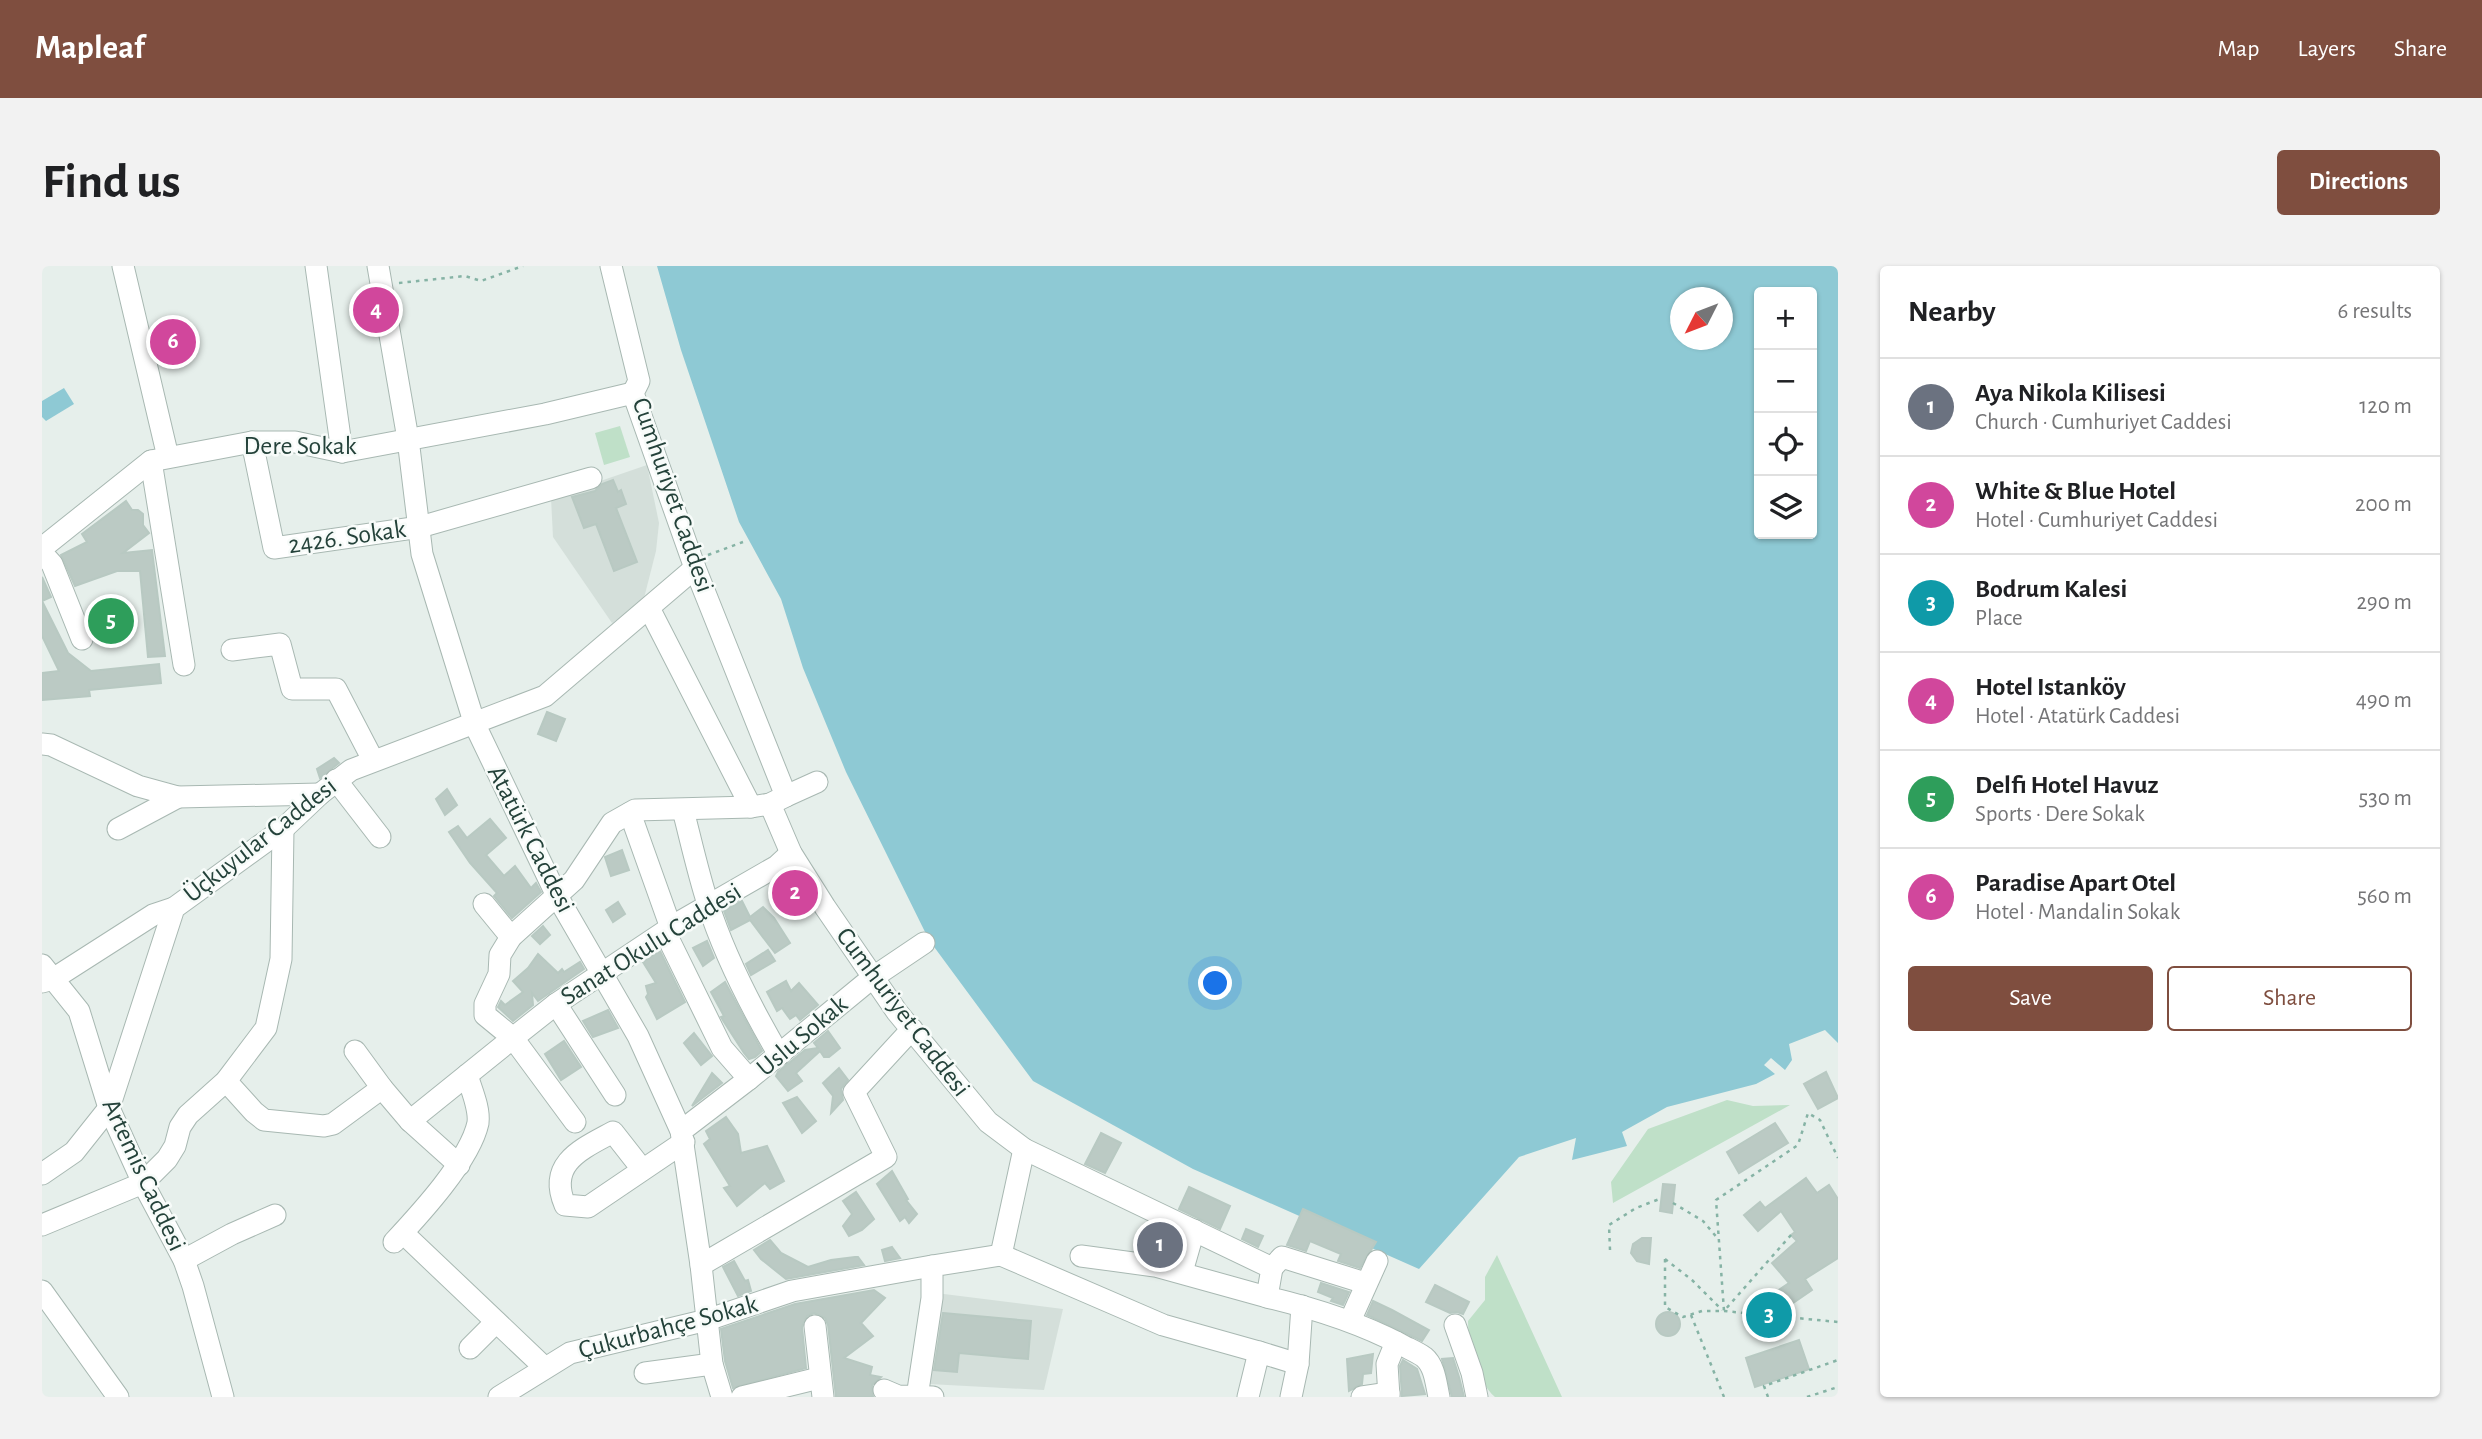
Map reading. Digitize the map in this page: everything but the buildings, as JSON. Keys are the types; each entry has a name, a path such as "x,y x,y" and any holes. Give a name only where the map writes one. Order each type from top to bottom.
{"street":[{"path":"123,266 160,459 184,665"},
{"path":"316,266 342,452"},
{"name":"Atatürk Caddesi","path":"379,266 408,439 422,554 475,724 557,896 638,1036 682,1137 712,1364 722,1397"},
{"name":"Cumhuriyet Caddesi","path":"611,266 639,381 633,393 693,565 769,802 791,853 872,978 988,1122 1024,1149 1272,1268"},
{"name":"Dere Sokak","path":"42,551 160,459 252,442 295,443 342,452 545,414 633,393"},
{"name":"2426. Sokak","path":"252,442 274,548 420,527 590,478"},
{"path":"42,551 51,564 82,639"},
{"name":"Üçkuyular Caddesi","path":"42,1174 74,1152 109,1108 174,908 283,829 328,787 351,770 545,696 649,608 693,565"},
{"path":"649,608 769,802"},
{"path":"232,650 280,644 292,689 336,689 373,760"},
{"path":"42,744 51,745 138,786 178,797 328,787 380,837"},
{"path":"575,1122 513,1038 485,1015 485,1004 499,974 500,955 511,937 574,880 612,822 635,810 683,810 769,802 817,782"},
{"path":"118,829 178,797"},
{"path":"683,810 709,907 756,1016 779,1055"},
{"path":"630,813 671,928 668,938 722,1048 749,1079"},
{"path":"42,1225 143,1183 167,1159 188,1115 226,1081 266,1028 281,959 283,829"},
{"name":"Sanat Okulu Caddesi","path":"410,1121 556,1004 671,928 777,866 791,853"},
{"path":"484,904 511,937"},
{"path":"46,975 153,915 174,908"},
{"name":"Uslu Sokak","path":"642,1169 872,978 924,943"},
{"name":"Artemis Caddesi","path":"46,975 79,1011 109,1108 143,1183 184,1260 223,1397"},
{"path":"556,1004 615,1095"},
{"path":"701,1265 886,1157 854,1092 912,1029"},
{"path":"355,1051 410,1121 459,1165"},
{"path":"467,1076 478,1122 459,1165 398,1237 544,1367"},
{"path":"226,1081 264,1120 324,1126 333,1124 382,1088"},
{"path":"1024,1149 1001,1255 1163,1325 1298,1364"},
{"path":"184,1260 275,1214"},
{"path":"1182,1272 1194,1230"},
{"name":"Çukurbahçe Sokak","path":"499,1397 570,1353 707,1320 792,1291 1001,1255"},
{"path":"1081,1256 1182,1272 1350,1321 1425,1357 1434,1373 1438,1397"},
{"path":"1267,1297 1272,1268 1282,1257 1365,1283"},
{"path":"1350,1321 1377,1261"},
{"path":"917,1396 932,1298 932,1266"},
{"path":"42,1291 118,1397"},
{"path":"1291,1397 1298,1364 1302,1306"},
{"path":"470,1348 496,1322"},
{"path":"1455,1325 1472,1373 1477,1397"},
{"path":"742,1397 821,1388 815,1326"},
{"path":"1362,1397 1389,1395 1387,1364 1396,1342"},
{"path":"1248,1397 1259,1352"},
{"path":"645,1373 712,1364"},
{"path":"893,1395 933,1397"}],"path":[{"path":"406,282 465,276 481,281 523,266"},
{"path":"693,565 743,542"},
{"path":"1724,1311 1716,1200 1798,1145 1808,1113 1820,1120 1838,1158"},
{"path":"1611,1250 1609,1225 1636,1208 1662,1198"},
{"path":"1673,1203 1703,1221 1720,1241"},
{"path":"1724,1311 1791,1235"},
{"path":"1724,1311 1665,1259 1665,1307 1683,1317 1702,1311 1724,1311 1838,1322"},
{"path":"1691,1315 1724,1397"},
{"path":"1768,1397 1764,1386 1838,1360"},
{"path":"1807,1397 1838,1387"}],"shaded area":[{"path":"647,465 659,523 656,551 643,602 612,623 553,537 551,498"},
{"path":"936,1293 1063,1309 1044,1390 929,1384"}],"green space":[{"path":"620,426 630,457 604,465 595,433"},
{"path":"1727,1100 1753,1106 1790,1105 1613,1203 1611,1182 1648,1129"},
{"path":"1497,1255 1562,1397 1495,1397 1479,1373 1472,1351 1468,1321 1485,1300 1485,1277"}],"water":[{"path":"657,266 1838,266 1838,1043 1825,1030 1789,1044 1792,1060 1785,1070 1771,1058 1764,1065 1775,1074 1756,1084 1667,1107 1622,1132 1627,1146 1572,1160 1576,1138 1519,1157 1419,1269 1193,1169 1033,1081 929,940 846,772 803,668 781,599 739,522 681,350"},
{"path":"64,388 74,404 46,421 42,417 42,401"},
{"path":"128,609 130,629 94,632 92,612"}],"place":[{"name":"Hotel Istanköy","path":"376,310"},
{"name":"Paradise Apart Otel","path":"173,342"},
{"name":"Delfi Hotel Havuz","path":"111,621"},
{"name":"White & Blue Hotel","path":"795,893"},
{"name":"Aya Nikola Kilisesi","path":"1160,1245"},
{"name":"Bodrum Kalesi","path":"1769,1315"}]}
